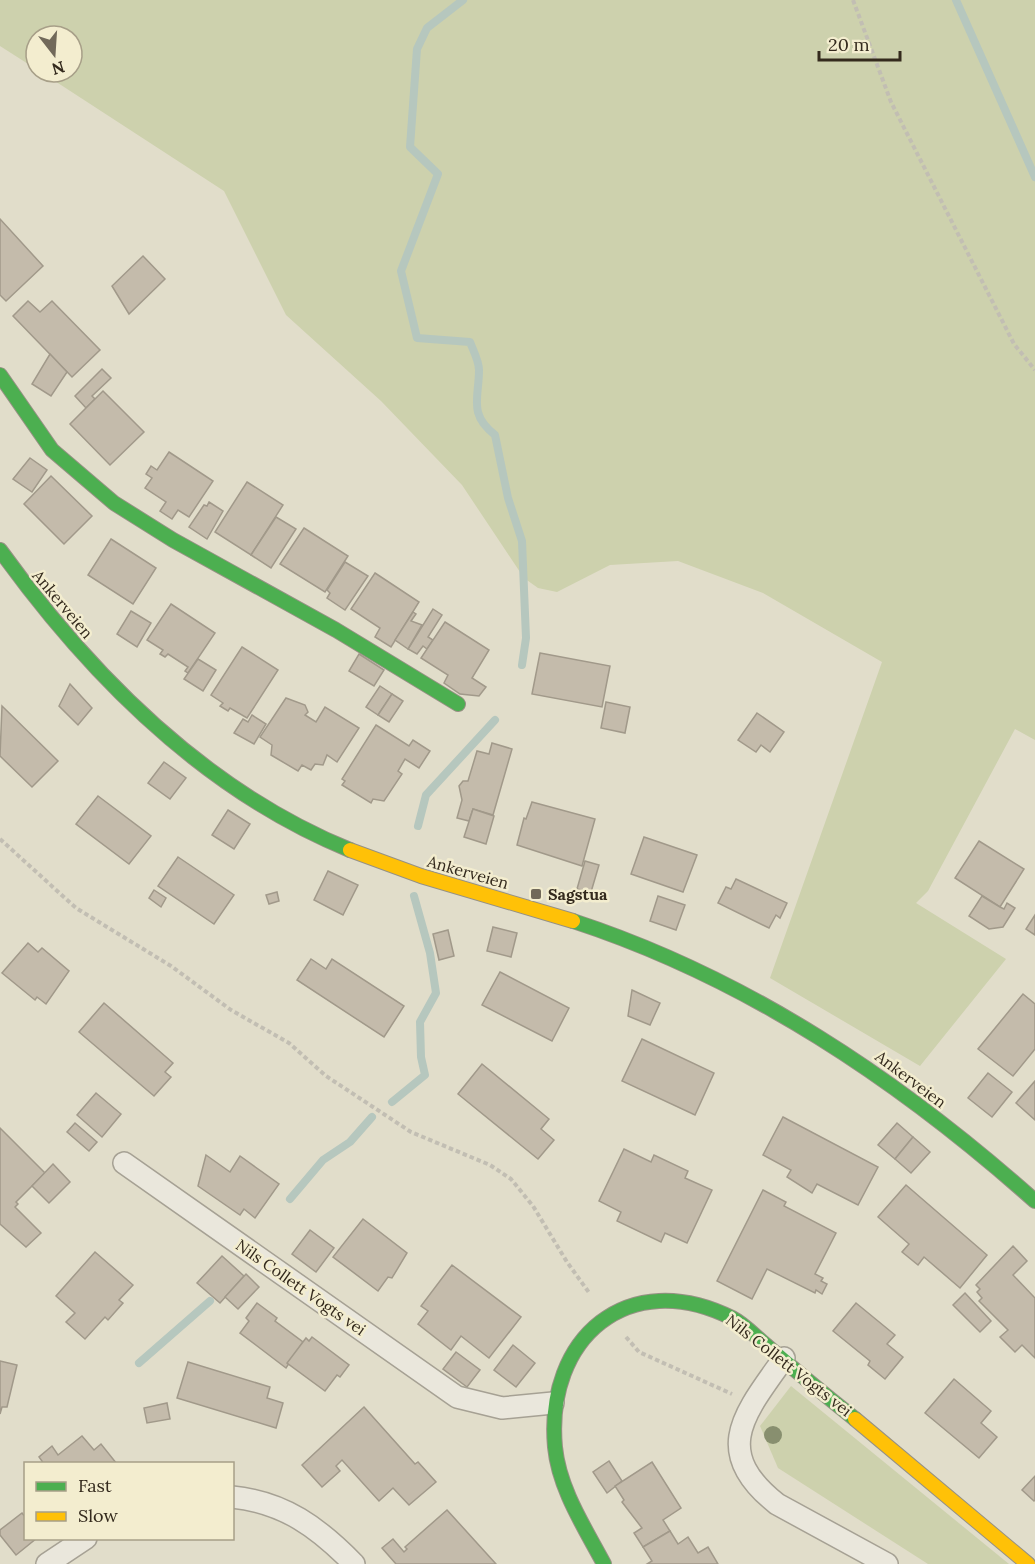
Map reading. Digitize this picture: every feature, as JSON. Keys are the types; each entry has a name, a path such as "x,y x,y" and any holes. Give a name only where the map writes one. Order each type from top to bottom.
{"street":[{"path":"0,375 45,442 62,460 116,505 203,558 359,642 458,704"},
{"name":"Ankerveien","path":"0,550 61,628 136,706 187,751 274,811 367,857 604,932 699,971 756,1000 804,1026 894,1085 973,1147 1035,1201"},
{"name":"Nils Collett Vogts vei","path":"124,1163 457,1396 502,1408 553,1403"},
{"name":"Nils Collett Vogts vei","path":"604,1564 560,1471 555,1450 553,1403 560,1372 577,1341 605,1318 647,1302 670,1300 691,1302 733,1318 1028,1564"},
{"path":"783,1358 752,1403 739,1435 738,1449 742,1466 755,1485 777,1504 887,1564"},
{"path":"234,1497 262,1502 296,1515 317,1530 354,1564"},
{"path":"47,1564 84,1540"}],"path":[{"path":"853,0 891,102 1014,344 1035,370"},
{"path":"0,839 76,908 171,966 231,1010 289,1043 326,1076 411,1132 490,1165 511,1179 533,1206 567,1262 592,1297"},
{"path":"626,1337 645,1355 752,1403"}],"green space":[{"path":"0,0 1035,0 1035,740 1015,729 928,891 916,903 1006,959 920,1066 770,978 882,662 763,593 678,561 610,565 557,592 538,588 524,578 462,485 381,401 286,315 224,191 59,84 84,84 84,24 24,24 24,61 0,46"},
{"path":"791,1386 1009,1564 928,1564 778,1468 760,1426"}],"building":[{"path":"0,219 43,266 6,301 0,295"},
{"path":"143,256 165,279 129,314 112,286"},
{"path":"28,301 40,312 52,301 100,350 72,377 13,316"},
{"path":"50,354 67,372 51,396 32,384"},
{"path":"102,369 111,378 92,396 95,399 86,408 75,396"},
{"path":"103,391 144,432 110,465 70,424"},
{"path":"169,452 213,481 189,517 178,510 172,519 160,511 166,502 145,488 152,478 146,474 151,466 157,470"},
{"path":"30,458 47,470 32,492 13,479"},
{"path":"51,476 92,516 64,544 24,504"},
{"path":"247,482 283,505 251,555 215,532"},
{"path":"209,502 223,511 207,539 189,527 204,505 207,506"},
{"path":"276,517 296,529 271,568 251,555"},
{"path":"304,528 348,556 325,592 280,564"},
{"path":"111,539 156,568 133,604 88,575"},
{"path":"345,562 368,576 345,610 327,598 330,593 327,590"},
{"path":"375,573 419,602 391,647 375,637 380,628 351,609"},
{"path":"171,604 215,633 188,673 185,671 188,667 168,654 165,657 160,654 163,650 147,640"},
{"path":"433,609 442,615 428,637 433,640 427,649 423,646 417,654 408,649"},
{"path":"131,611 151,623 137,647 117,634"},
{"path":"413,612 416,614 411,621 422,625 408,649 395,640"},
{"path":"445,622 489,650 472,678 486,687 479,696 460,694 444,683 448,675 421,658"},
{"path":"242,647 278,670 247,718 230,708 228,711 220,706 223,703 211,695"},
{"path":"540,653 610,666 602,707 532,694"},
{"path":"359,654 384,670 374,686 349,671"},
{"path":"198,659 216,670 203,691 184,679"},
{"path":"70,684 92,708 78,725 59,706"},
{"path":"380,686 392,694 378,715 366,707"},
{"path":"392,694 403,701 389,722 378,715"},
{"path":"286,698 305,705 308,712 305,715 316,722 325,707 359,728 337,762 327,755 323,765 315,764 311,770 302,765 298,771 271,755 272,745 260,737"},
{"path":"606,702 630,707 625,733 601,728"},
{"path":"2,706 58,761 32,787 0,756"},
{"path":"757,713 784,732 770,752 761,745 756,752 738,740"},
{"path":"252,715 266,724 254,744 234,733 243,719 248,722"},
{"path":"376,725 409,746 413,740 430,751 419,768 405,759 398,771 402,774 384,801 373,799 371,803 342,785 345,781 342,779"},
{"path":"492,743 512,749 493,815 473,809 469,821 457,818 462,800 459,786 463,781 468,781 477,751 489,754"},
{"path":"164,762 186,778 170,799 148,783"},
{"path":"98,796 151,836 129,864 76,824"},
{"path":"532,802 595,819 582,866 517,845 524,818 526,819"},
{"path":"473,809 494,816 486,844 464,837"},
{"path":"228,810 250,824 234,849 212,835"},
{"path":"644,837 697,855 683,892 631,874"},
{"path":"979,841 1024,869 1000,907 955,878"},
{"path":"178,857 234,895 214,924 158,886"},
{"path":"585,861 599,865 591,892 577,889"},
{"path":"328,871 358,885 343,915 314,900"},
{"path":"736,879 787,903 780,918 776,915 769,928 718,903 726,887 731,889"},
{"path":"154,890 166,898 161,907 149,898"},
{"path":"277,892 279,901 269,904 266,895"},
{"path":"658,896 685,905 676,930 650,921"},
{"path":"982,896 1004,909 1007,903 1015,908 1003,927 989,929 969,916"},
{"path":"1035,915 1035,935 1026,929"},
{"path":"493,927 517,933 511,957 487,951"},
{"path":"448,930 454,956 439,960 433,934"},
{"path":"28,943 38,952 42,948 69,971 46,1004 37,997 35,1000 2,973"},
{"path":"311,959 326,969 332,959 404,1006 384,1037 297,980"},
{"path":"500,972 569,1008 552,1041 482,1005"},
{"path":"632,990 660,1003 650,1025 628,1016"},
{"path":"1023,994 1035,1004 1035,1049 1013,1076 978,1049"},
{"path":"104,1003 173,1063 165,1072 171,1077 154,1096 79,1032"},
{"path":"642,1039 714,1073 695,1115 622,1081"},
{"path":"482,1064 549,1119 541,1129 554,1140 538,1159 458,1094"},
{"path":"988,1073 1012,1092 992,1117 968,1098"},
{"path":"1035,1081 1035,1120 1016,1103"},
{"path":"96,1093 121,1114 102,1137 77,1115"},
{"path":"783,1117 878,1167 858,1205 817,1184 812,1193 787,1177 791,1170 763,1155"},
{"path":"75,1123 97,1142 89,1151 67,1132"},
{"path":"897,1123 913,1137 895,1159 878,1145"},
{"path":"0,1128 45,1173 16,1202 18,1204 15,1207 41,1233 26,1247 0,1224"},
{"path":"913,1137 930,1152 911,1173 895,1159"},
{"path":"624,1149 651,1162 654,1155 688,1171 685,1178 712,1190 687,1243 665,1233 661,1242 617,1221 621,1212 599,1201"},
{"path":"206,1155 230,1172 240,1156 279,1184 255,1218 244,1209 240,1215 198,1186"},
{"path":"53,1164 70,1182 49,1203 32,1186"},
{"path":"906,1185 987,1255 960,1288 924,1257 918,1265 902,1252 909,1244 878,1217"},
{"path":"763,1190 786,1202 784,1206 836,1233 815,1274 823,1278 821,1281 827,1284 822,1294 816,1290 815,1293 767,1269 752,1299 717,1281"},
{"path":"363,1219 407,1253 392,1278 388,1277 378,1291 333,1257"},
{"path":"310,1230 334,1248 316,1272 292,1254"},
{"path":"1013,1246 1027,1261 1013,1275 1035,1298 1035,1358 1022,1345 1015,1352 1000,1337 1008,1330 979,1301 982,1298 977,1292 980,1289 976,1285"},
{"path":"95,1252 133,1285 119,1300 123,1303 108,1320 105,1317 85,1339 66,1322 75,1313 56,1296"},
{"path":"222,1256 244,1276 220,1303 197,1283"},
{"path":"452,1265 521,1317 489,1358 461,1336 451,1350 418,1324 428,1311 421,1306"},
{"path":"246,1274 259,1287 238,1309 225,1297"},
{"path":"965,1293 991,1321 980,1332 953,1305"},
{"path":"257,1303 277,1318 275,1321 303,1342 286,1368 240,1333 249,1321 246,1318"},
{"path":"856,1303 895,1335 887,1344 903,1357 885,1379 868,1365 870,1361 833,1331"},
{"path":"312,1337 349,1365 340,1377 337,1375 325,1391 287,1363 306,1338 309,1341"},
{"path":"513,1345 535,1363 516,1387 494,1370"},
{"path":"456,1352 480,1370 467,1387 443,1369"},
{"path":"0,1361 17,1365 7,1407 2,1407 0,1414"},
{"path":"188,1362 270,1387 267,1398 283,1403 276,1428 177,1398"},
{"path":"954,1379 991,1411 981,1423 997,1437 979,1458 925,1413"},
{"path":"167,1403 170,1419 147,1423 144,1408"},
{"path":"364,1407 415,1464 418,1462 436,1482 409,1505 393,1488 379,1501 342,1460 336,1466 340,1471 322,1487 302,1465"},
{"path":"82,1436 94,1450 101,1444 115,1462 43,1462 39,1457 52,1446 58,1455"},
{"path":"609,1461 622,1481 607,1493 593,1472"},
{"path":"652,1462 681,1508 663,1520 670,1531 643,1547 634,1533 642,1528 622,1502 624,1500 615,1486"},
{"path":"1035,1476 1035,1500 1034,1501 1022,1490"},
{"path":"447,1510 496,1564 396,1564 382,1548 393,1539 404,1552 407,1549 405,1547"},
{"path":"22,1513 24,1516 24,1540 35,1540 16,1555 0,1535 0,1530"},
{"path":"670,1531 678,1544 688,1537 698,1553 708,1547 718,1564 647,1564 652,1561 643,1547"}],"waterway":[{"path":"463,0 427,28 417,49 410,147 438,174 401,271 417,338 470,342 477,359 478,413 481,420 495,435 508,498 522,541 526,638 522,665"},
{"path":"956,0 1035,177"},
{"path":"418,826 426,795 495,720"},
{"path":"392,1102 425,1075 421,1057 420,1022 436,993 430,953 414,896"},
{"path":"290,1199 323,1160 350,1142 372,1117"},
{"path":"139,1363 210,1301"}],"traffic: fast":[{"path":"0,375 52,450 114,503 173,540 336,630 458,704"},
{"path":"0,550 72,641 154,725 199,762 247,796 297,825 350,850"},
{"path":"573,921 637,944 699,972 760,1003 818,1037 875,1074 930,1114 1035,1201"},
{"path":"604,1564 567,1493 557,1463 555,1447 555,1408 564,1374 579,1345 601,1322 628,1307 659,1301 694,1304 732,1318 855,1419"}],"traffic: slow":[{"path":"350,850 421,876 573,921"},
{"path":"855,1419 1028,1564"}],"place":[{"name":"Sagstua","path":"536,894"}]}
